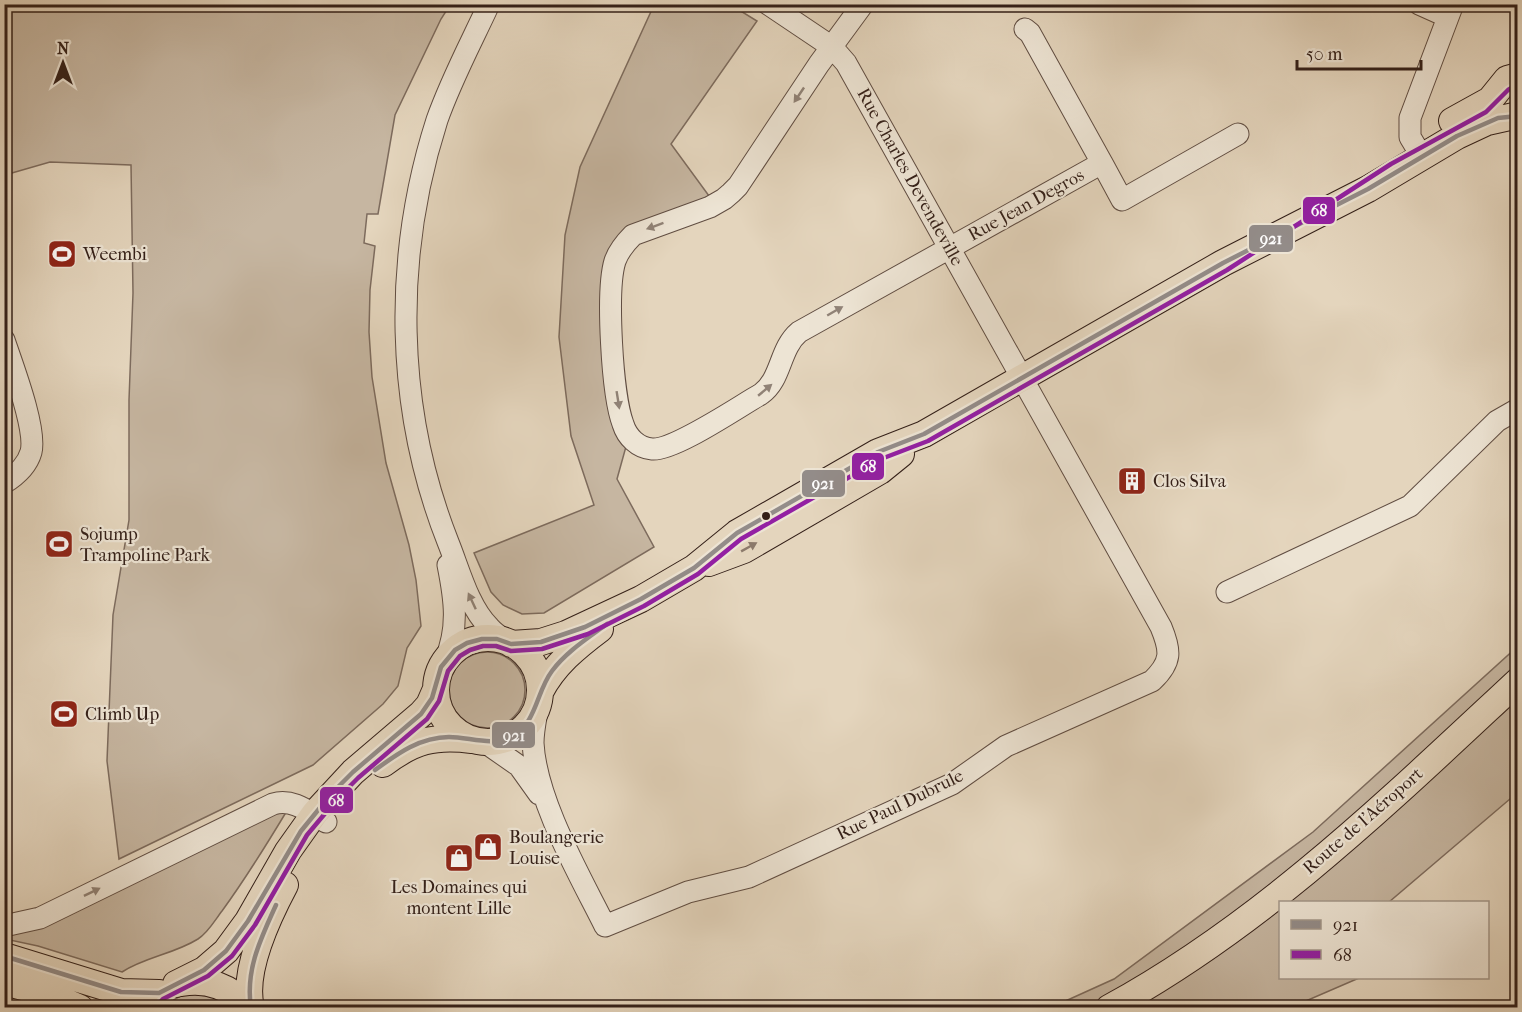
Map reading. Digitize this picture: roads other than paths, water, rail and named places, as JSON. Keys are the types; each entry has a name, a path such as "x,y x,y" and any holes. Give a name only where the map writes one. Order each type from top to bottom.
{"main road":[{"path":"1418,150 1490,100 1512,79"},
{"path":"1512,79 1497,96 1500,107 1506,113 1516,116"},
{"path":"511,644 541,642 566,634 641,599 694,568 737,533 878,452 924,434 1223,263 1300,213 1418,150 1498,118 1516,116"},
{"path":"160,995 212,964 238,936 288,850 376,769 404,749 428,740 440,738 501,741 515,735 531,720 552,670 590,637 641,599"},
{"path":"479,741 458,733 447,723 437,704 438,674 445,661 461,646 475,640 496,639 511,644 523,652 532,663 538,677 539,699"},
{"name":"Route de l'Aéroport","path":"1109,1008 1187,961 1294,881 1358,829 1518,681"},
{"path":"249,1008 250,977 265,930 320,819 353,772 421,714 429,705 436,689"},
{"path":"4,956 122,992 160,995 201,981 218,985 233,993 249,1008"},
{"path":"4,982 45,993 80,1008"}],"street":[{"name":"Rue Charles Devendeville","path":"768,4 832,47 846,63 1021,378"},
{"name":"Rue Jean Degros","path":"863,4 738,186 724,199 710,207 633,235 616,257 613,273 612,329 618,403 623,424 628,434 639,446 655,450 664,449 761,394 772,384 788,345 799,332 1102,163"},
{"path":"1418,150 1408,131 1410,118 1450,11 1419,4"},
{"path":"445,661 454,636 455,613 439,518 419,446 411,395 406,337 407,273 417,194 433,135 460,62 489,6"},
{"name":"Rue Jean Degros","path":"1025,29 1030,33 1122,200 1238,134"},
{"path":"4,340 30,428 32,445 27,462 22,469 4,483"},
{"name":"Rue Paul Dubrule","path":"479,741 519,766 550,811 605,926 688,892 749,877 952,784 1006,746 1152,681 1163,671 1168,659 1169,650 1165,637 1021,378"},
{"path":"1227,592 1410,506 1497,421 1518,409"},
{"path":"439,518 472,603 481,618 496,634 511,644"},
{"name":"Rue Paul Dubrule","path":"539,699 533,740 534,755 550,811"},
{"path":"4,926 40,918 273,804 292,803 320,819"}],"place":[{"name":"Weembi","path":"62,254"},
{"name":"Clos Silva","path":"1132,481"},
{"name":"Sojump Trampoline Park","path":"59,544"},
{"name":"Climb Up","path":"64,714"},
{"name":"Boulangerie Louise","path":"488,847"},
{"name":"Les Domaines qui montent Lille","path":"459,858"}]}
